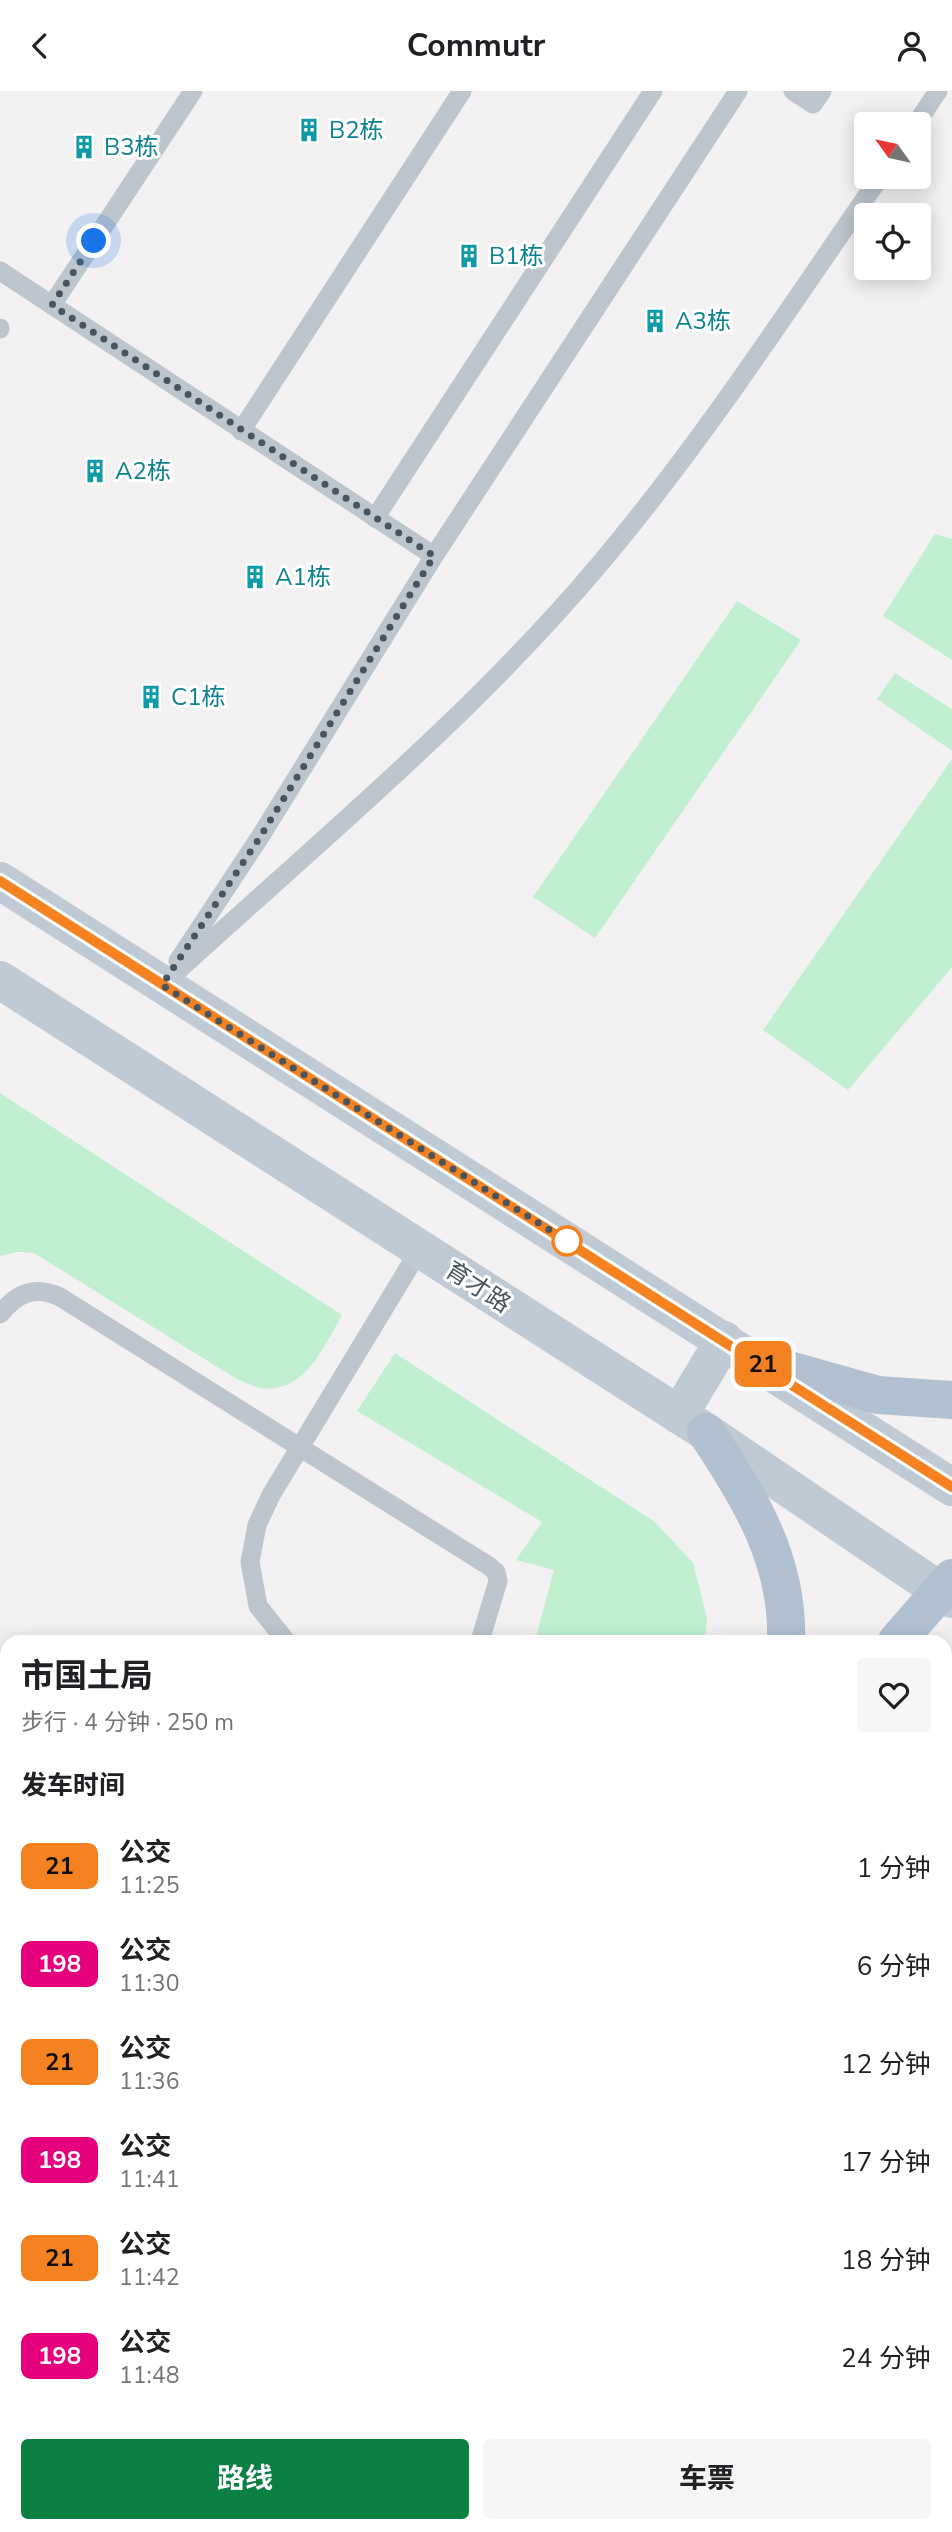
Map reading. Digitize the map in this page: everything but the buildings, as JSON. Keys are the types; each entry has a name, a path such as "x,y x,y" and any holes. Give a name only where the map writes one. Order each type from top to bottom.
{"main road":[{"path":"0,881 757,1360 952,1487"},
{"name":"育才路","path":"0,981 948,1589"},
{"path":"724,1341 692,1424 748,1494 774,1552 787,1616 786,1635"},
{"path":"757,1360 878,1395 952,1400"},
{"path":"903,1635 948,1589"}],"lane":[{"path":"52,305 193,91"},
{"path":"241,431 462,91"},
{"path":"375,518 653,91"},
{"path":"162,985 260,837 434,556 738,91"},
{"path":"793,91 813,104 822,91"},
{"path":"924,112 938,91"},
{"path":"162,985 435,736 518,653 597,567 676,470 872,189"},
{"path":"0,271 434,556"},
{"path":"281,1635 258,1606 250,1562 257,1525 300,1447 420,1249"},
{"path":"0,1314 16,1298 33,1290 47,1290 496,1572 498,1581 482,1635"}],"green space":[{"path":"935,534 952,539 952,660 883,616"},
{"path":"737,601 801,640 595,938 533,897"},
{"path":"895,673 952,709 952,751 877,699"},
{"path":"952,759 952,967 848,1090 763,1030"},
{"path":"0,1093 342,1315 311,1365 290,1383 276,1388 254,1386 235,1378 34,1253 18,1252 0,1256"},
{"path":"395,1353 655,1522 693,1563 707,1618 706,1635 537,1635 554,1570 516,1560 542,1522 357,1411"}],"bus line":[{"name":"21","path":"0,881 757,1360 952,1487"}],"place":[{"name":"B2栋","path":"309,130"},
{"name":"B3栋","path":"84,147"},
{"name":"B1栋","path":"469,256"},
{"name":"A3栋","path":"655,321"},
{"name":"A2栋","path":"95,471"},
{"name":"A1栋","path":"255,577"},
{"name":"C1栋","path":"151,697"}],"route":[{"path":"94,241 52,305 434,556 260,837 162,985 567,1241"}]}
